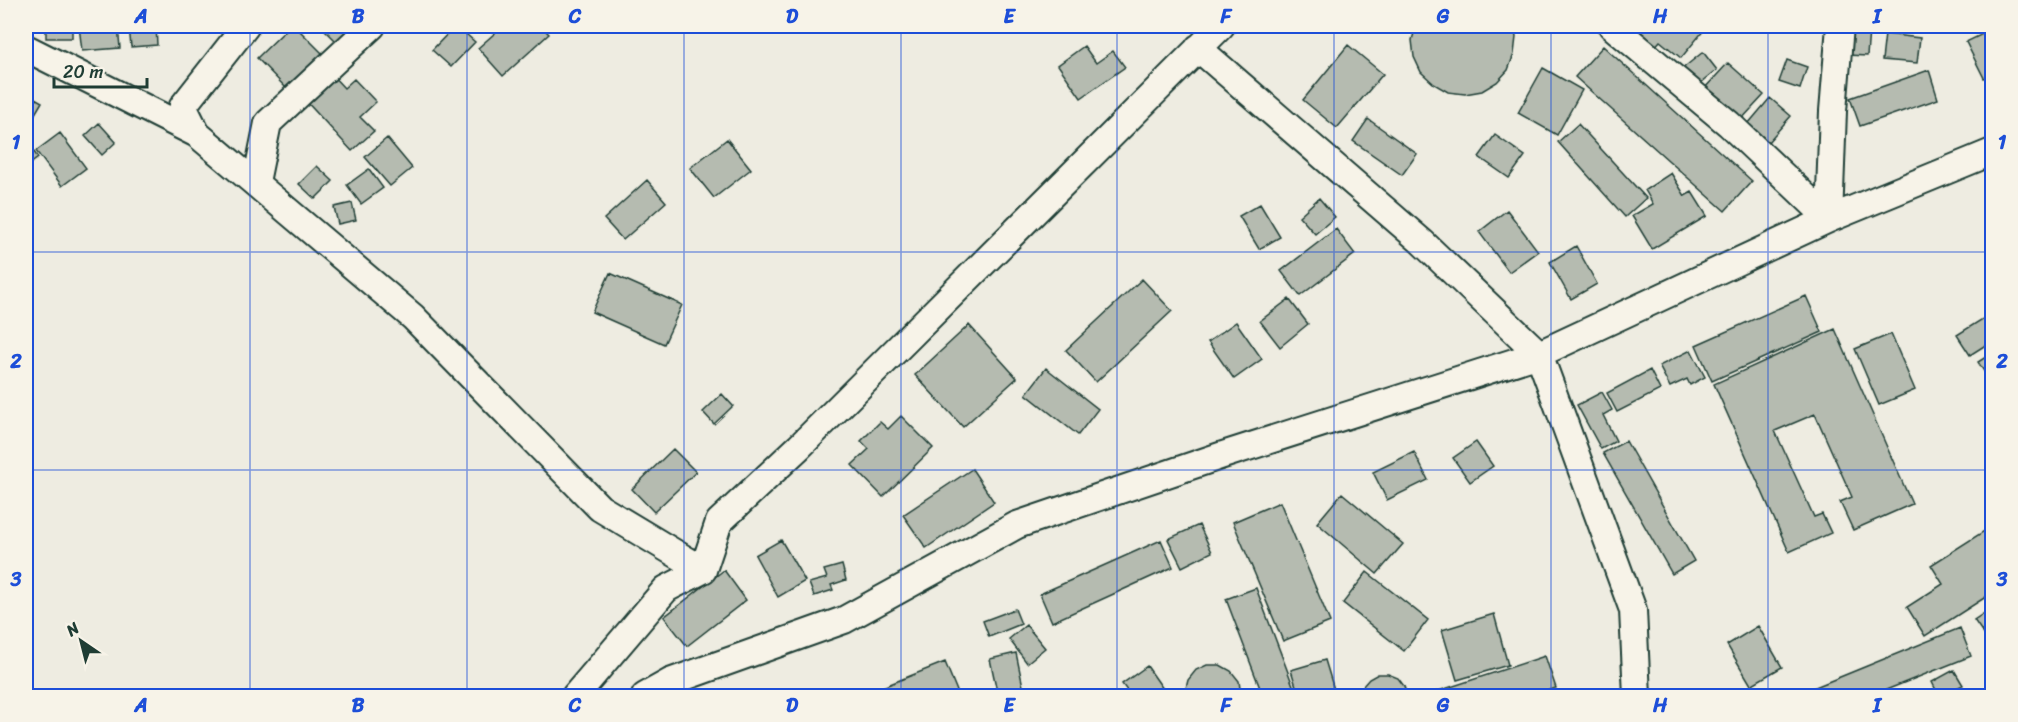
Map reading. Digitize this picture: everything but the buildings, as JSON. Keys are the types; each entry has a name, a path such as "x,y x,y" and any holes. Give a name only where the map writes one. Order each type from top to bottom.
{"street":[{"path":"197,134 183,106 246,26"},
{"path":"256,182 268,123 372,26"},
{"path":"575,696 666,589 704,570 719,522 799,447 1221,26"},
{"path":"1612,26 1729,124 1829,219"},
{"path":"1829,219 1833,111 1840,26"},
{"path":"26,48 197,134 413,317 600,508 704,570"},
{"path":"1198,48 1422,242 1539,354 1633,610 1636,696"},
{"path":"645,696 670,682 844,620 1017,525 1223,455 1539,354 1829,219 1992,152"}]}
